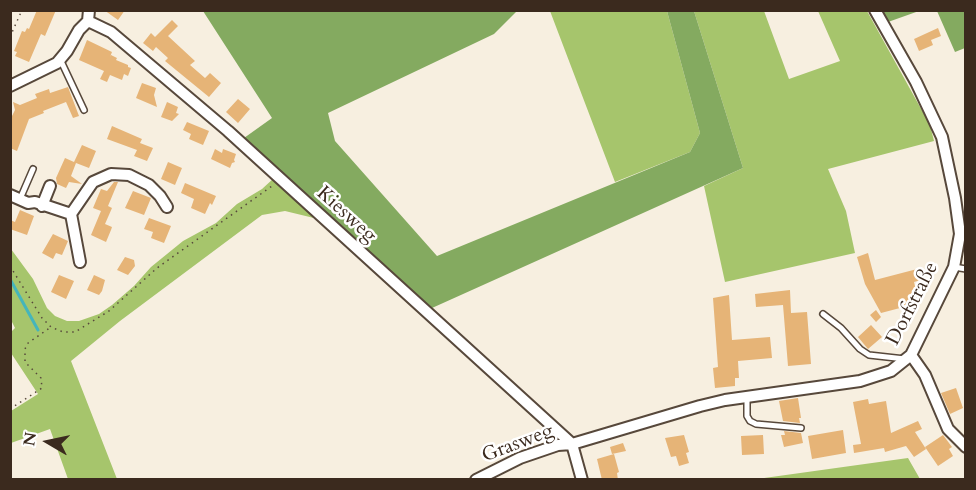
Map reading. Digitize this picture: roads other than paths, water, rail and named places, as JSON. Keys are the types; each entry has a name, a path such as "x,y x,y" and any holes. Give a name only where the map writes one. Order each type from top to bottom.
{"street":[{"name":"Dorfstraße","path":"572,444 700,406 860,381 891,371 909,357 954,267 963,233 942,137 916,82 875,10"},
{"path":"10,86 57,63 88,16"},
{"name":"Kiesweg","path":"88,16 111,32 228,131 572,444"},
{"path":"81,262 71,214 93,182 111,174 129,175 149,185 167,207"},
{"path":"42,206 50,186"},
{"path":"15,197 28,203 35,202 71,214"},
{"path":"909,357 925,375 948,429 966,447"},
{"path":"572,444 582,480"},
{"name":"Grasweg","path":"476,480 520,458 558,445 572,444"}],"lane":[{"path":"60,59 84,110"},
{"path":"15,197 33,169"},
{"path":"954,267 966,269"},
{"path":"823,314 842,328 860,350 869,355 909,357"},
{"path":"747,397 747,416 750,421 756,424 801,428"}],"waterway":[{"path":"10,279 38,330"}]}
